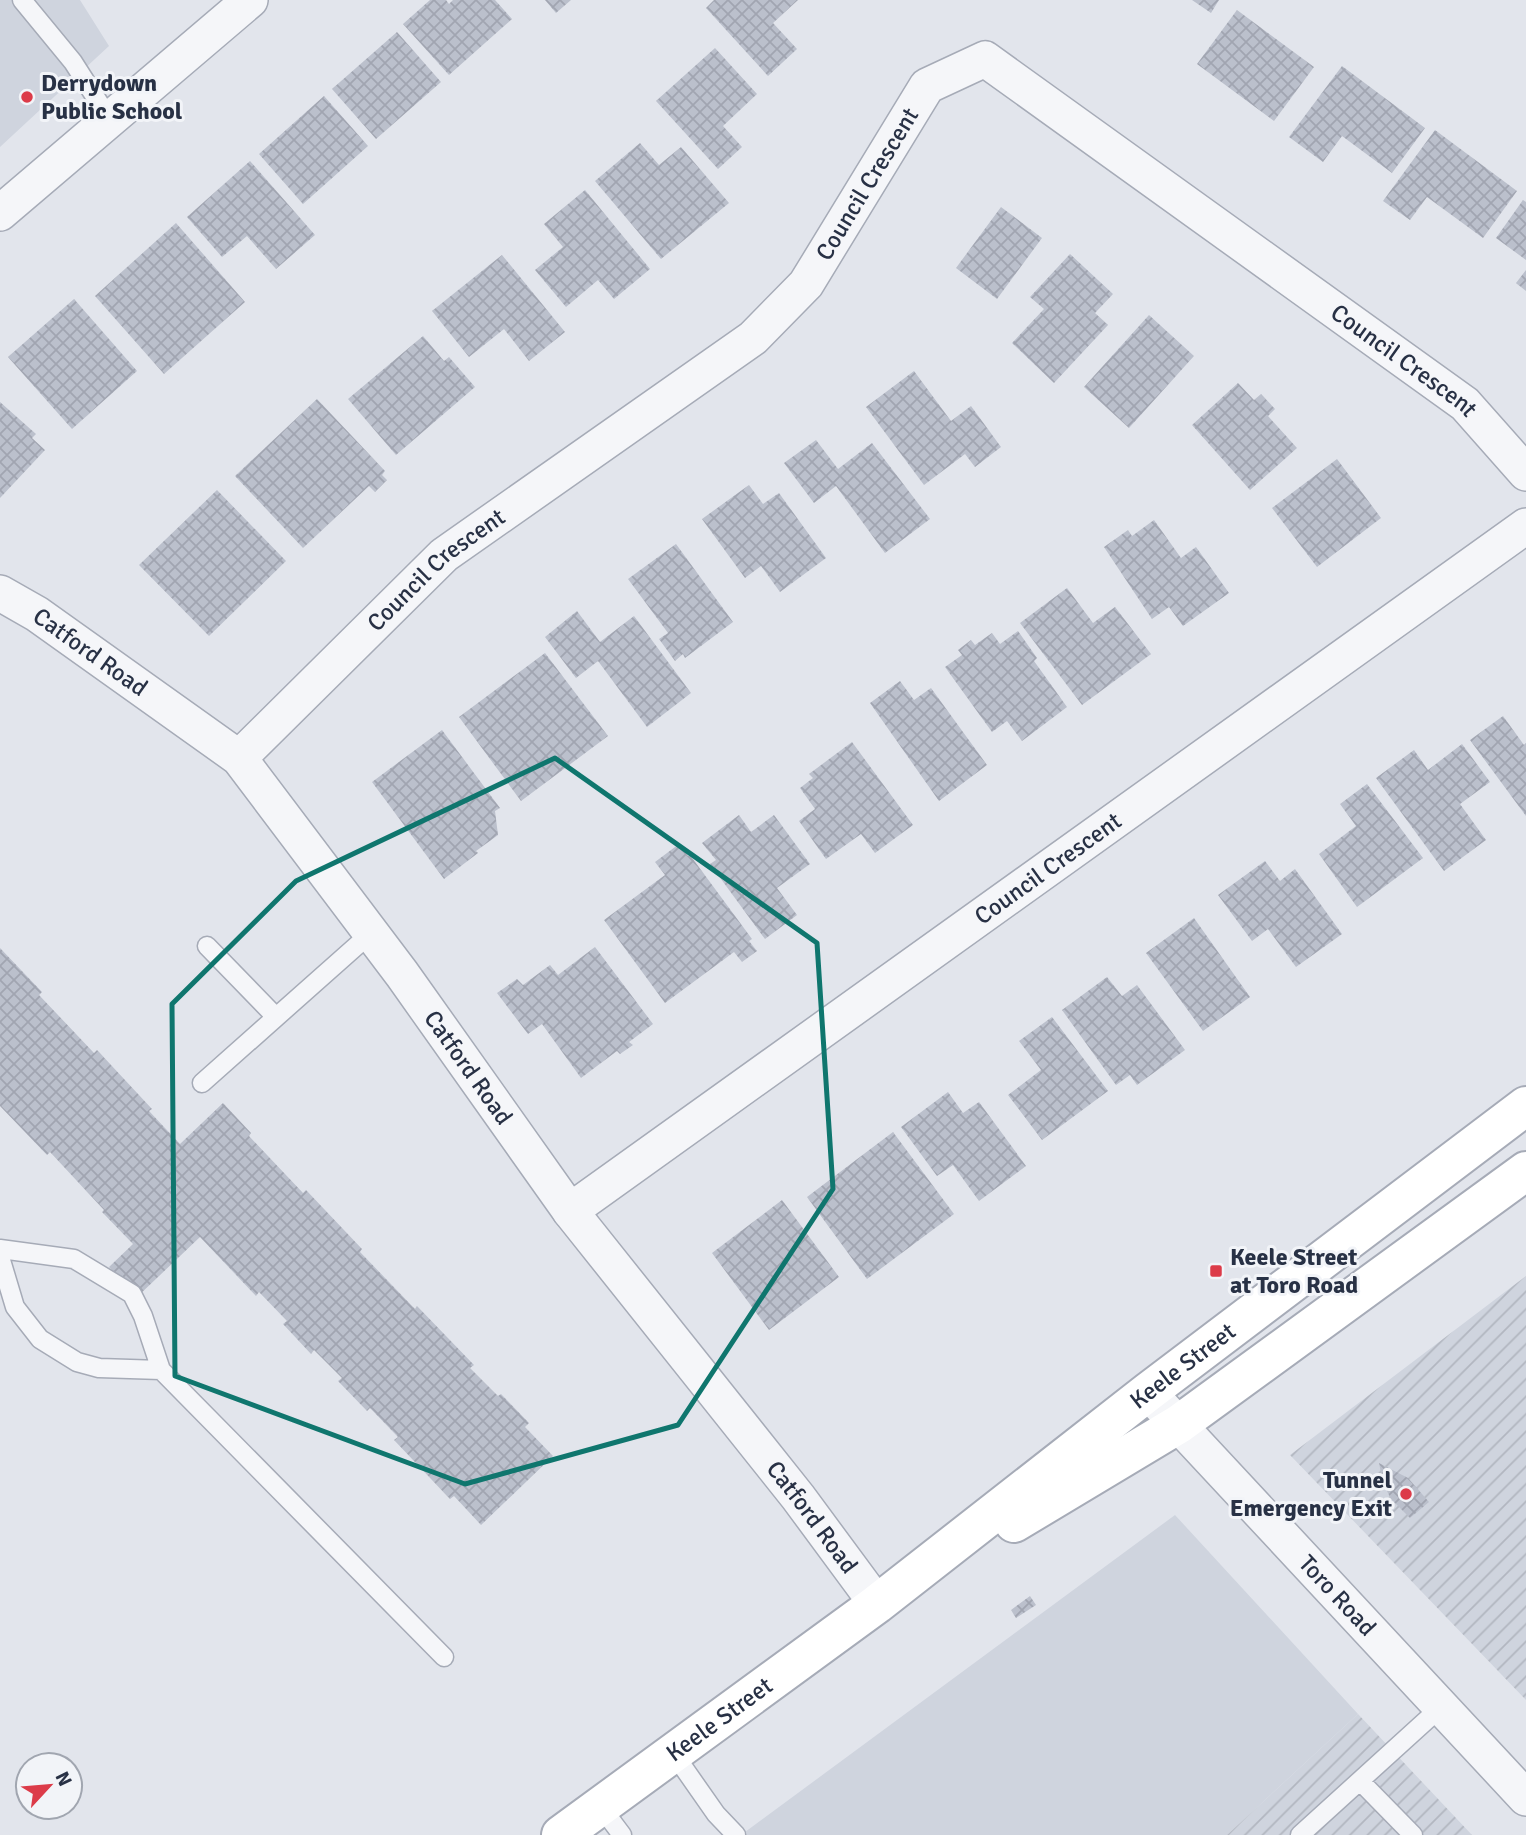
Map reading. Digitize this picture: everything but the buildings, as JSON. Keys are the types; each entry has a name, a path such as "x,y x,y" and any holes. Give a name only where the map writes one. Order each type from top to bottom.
{"main road":[{"name":"Keele Street","path":"561,1835 611,1821 674,1754 877,1604 1148,1392 1526,1106"},
{"name":"Keele Street","path":"877,1604 1179,1424 1526,1171"}],"street":[{"path":"0,213 250,0"},
{"name":"Council Crescent","path":"239,758 444,555 753,338 806,284 927,86 985,59 1465,404 1526,473"},
{"name":"Council Crescent","path":"570,1211 1526,526"},
{"name":"Catford Road","path":"0,593 37,614 239,758 371,933 570,1211 807,1508 877,1604"},
{"name":"Toro Road","path":"1148,1392 1526,1798"}],"lane":[{"path":"22,0 73,62 110,120"},
{"path":"202,1083 371,933"},
{"path":"207,946 276,1017"},
{"path":"0,1249 74,1259 131,1294 143,1316 161,1370 444,1657"},
{"path":"0,1257 16,1307 40,1339 76,1362 99,1368 161,1370"},
{"path":"1300,1835 1441,1707"},
{"path":"674,1754 716,1814 736,1835"},
{"path":"1360,1781 1413,1835"}],"highlighted area":[{"path":"555,758 817,943 833,1189 678,1425 465,1484 175,1376 172,1004 296,881"}],"shaded area":[{"name":"Derrydown Public School","path":"0,0 80,0 109,46 0,147"},
{"path":"1526,1276 1526,1700 1290,1455"},
{"path":"1175,1515 1358,1714 1227,1835 741,1835"},
{"path":"1358,1714 1472,1835 1227,1835"}],"place":[{"name":"Derrydown Public School","path":"27,97"},
{"name":"Keele Street at Toro Road","path":"1216,1271"},
{"name":"Tunnel Emergency Exit","path":"1406,1494"}]}
